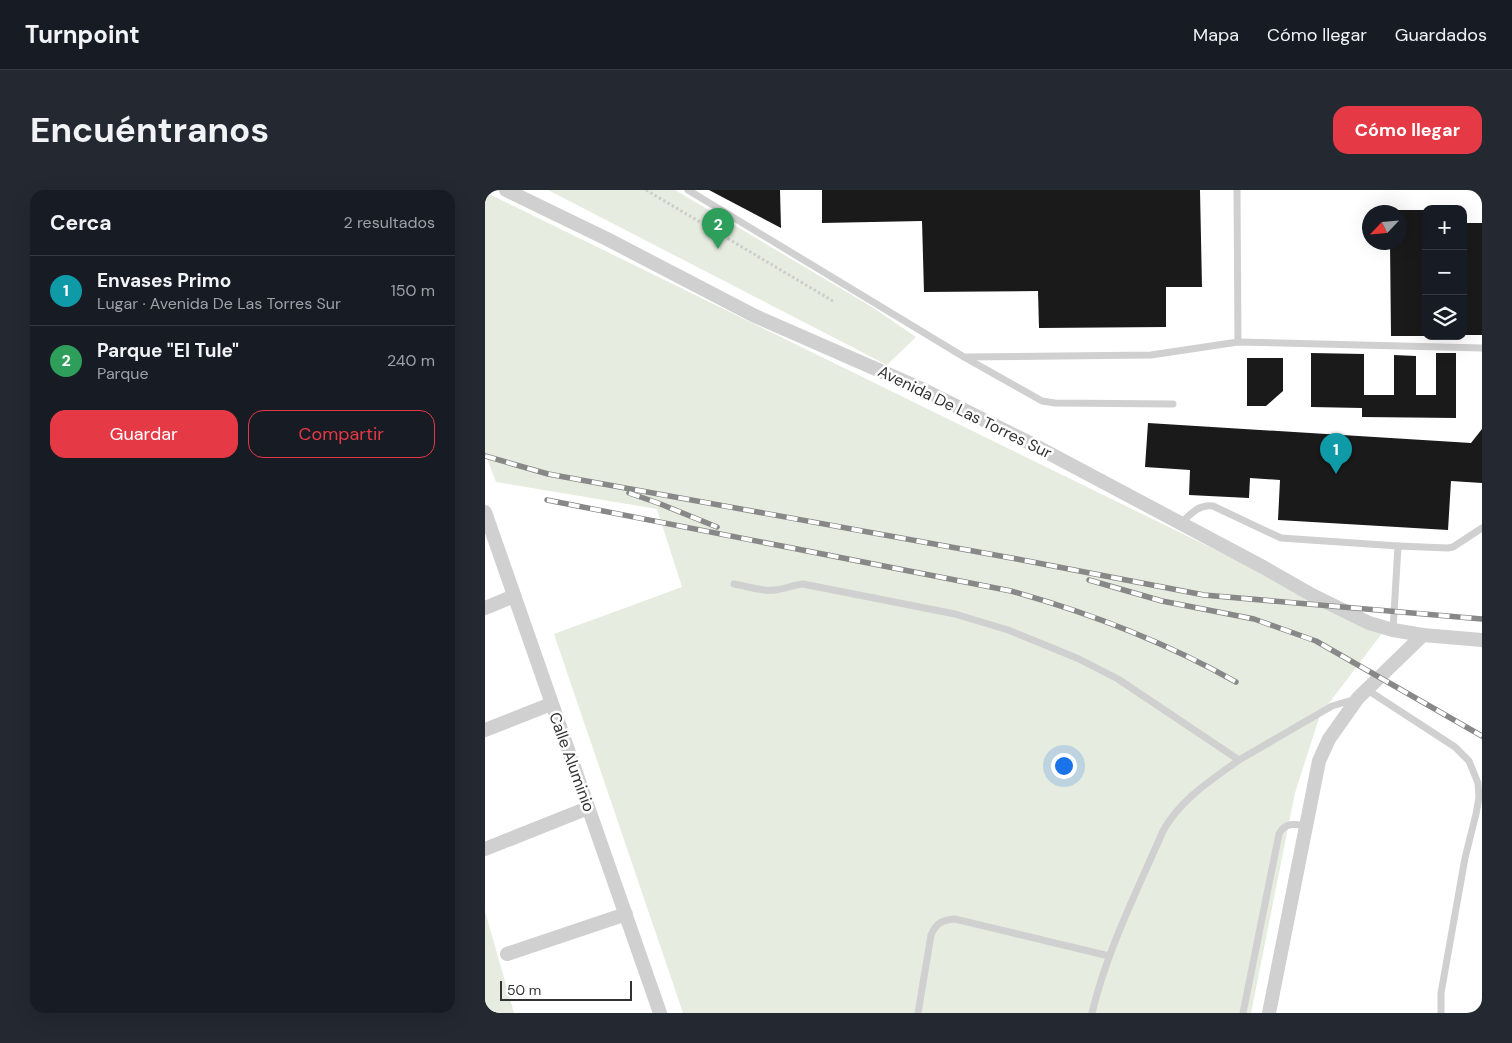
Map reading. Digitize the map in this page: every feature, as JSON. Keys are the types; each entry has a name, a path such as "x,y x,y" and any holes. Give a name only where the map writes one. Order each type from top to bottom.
{"street":[{"name":"Avenida De Las Torres Sur","path":"506,190 607,239 755,316 933,394 1028,442 1339,609 1369,623 1393,630 1423,635 1482,640"},
{"name":"Calle Aluminio","path":"485,512 660,1013"},
{"path":"485,608 514,596"},
{"path":"1269,1013 1319,761 1329,739 1362,693 1423,635"},
{"path":"485,730 551,704"},
{"path":"485,849 588,808"},
{"path":"507,954 626,914"}],"lane":[{"path":"688,190 964,357 1042,400 1055,403 1173,404"},
{"path":"1237,190 1238,342"},
{"path":"964,357 1151,355 1238,342 1482,348"},
{"path":"1181,523 1197,508 1206,505 1213,506 1281,538 1448,548 1459,544 1482,528"},
{"path":"1393,630 1398,546"},
{"path":"734,584 777,590 794,584 803,584 955,614 1008,630 1079,659 1118,679 1239,760"},
{"path":"1092,1013 1097,988 1109,956 1169,819 1190,796 1239,760 1332,706 1362,693 1455,747 1469,761 1478,783 1479,797 1465,858 1441,993 1441,1013"},
{"path":"1243,1013 1279,834 1283,828 1291,824 1306,826"},
{"path":"918,1013 931,935 939,922 955,919 1109,956"}],"path":[{"path":"646,190 833,301"}],"shaded area":[{"path":"548,190 675,190 872,307 916,337 887,365"},
{"path":"485,192 1383,632 1320,715 1295,793 1251,1013 683,1013 554,634 682,587 657,509 496,482 485,453"},
{"path":"485,911 514,1013 485,1013"}],"building":[{"path":"709,190 780,190 781,228"},
{"path":"822,190 1200,190 1202,287 1166,287 1166,327 1039,328 1038,291 924,292 922,221 822,223"},
{"path":"1407,210 1422,210 1422,336 1391,336 1390,250 1407,250"},
{"path":"1467,223 1482,223 1482,335 1467,335"},
{"path":"1311,353 1364,354 1364,395 1394,395 1394,355 1416,356 1416,395 1436,395 1436,353 1456,353 1456,418 1362,417 1362,408 1311,407"},
{"path":"1247,358 1283,358 1283,391 1266,406 1247,406"},
{"path":"1148,423 1471,443 1482,429 1482,483 1451,481 1448,530 1278,520 1280,480 1250,478 1249,498 1189,495 1190,470 1145,467"}],"railway":[{"path":"485,456 548,474 1204,595 1482,619"},
{"path":"629,493 717,527"},
{"path":"547,500 1011,591 1127,630 1182,654 1236,682"},
{"path":"1089,580 1162,601 1254,619 1316,641 1482,736"}],"place":[{"name":"Parque \"El Tule\"","path":"718,249"},
{"name":"Envases Primo","path":"1336,474"}]}
